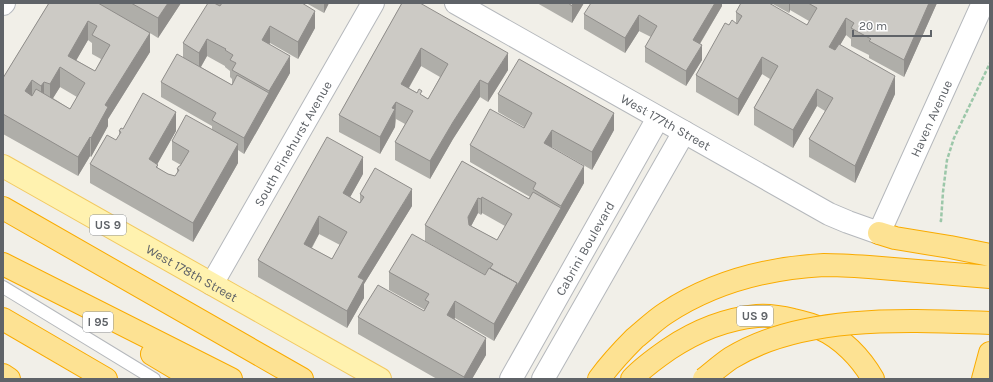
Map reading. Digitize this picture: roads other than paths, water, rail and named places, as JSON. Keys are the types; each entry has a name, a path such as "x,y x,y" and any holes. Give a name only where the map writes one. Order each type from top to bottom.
{"highway":[{"path":"3,208 302,379"},
{"path":"879,233 895,238 990,255"},
{"path":"3,264 231,379"},
{"name":"I 95","path":"3,264 194,379"},
{"path":"599,379 620,353 645,329 665,314 692,298 733,281 782,270 824,265 844,265 990,277"},
{"name":"US 9","path":"632,379 654,359 691,335 725,322 765,316 788,318 805,322 835,337 859,359 873,379"},
{"path":"3,319 106,379"},
{"path":"704,379 730,359 744,351 765,342 806,330 831,326 879,322 911,321 990,323"},
{"path":"983,379 990,352"},
{"path":"3,375 9,379"}],"main road":[{"name":"West 178th Street","path":"3,166 380,379"}],"street":[{"name":"South Pinehurst Avenue","path":"212,284 373,3"},
{"name":"West 177th Street","path":"456,3 829,214 879,233"},
{"name":"Haven Avenue","path":"879,233 983,3"},
{"name":"Cabrini Boulevard","path":"512,379 658,118"},
{"path":"543,379 684,132"}],"lane":[{"path":"3,287 154,379"}]}
